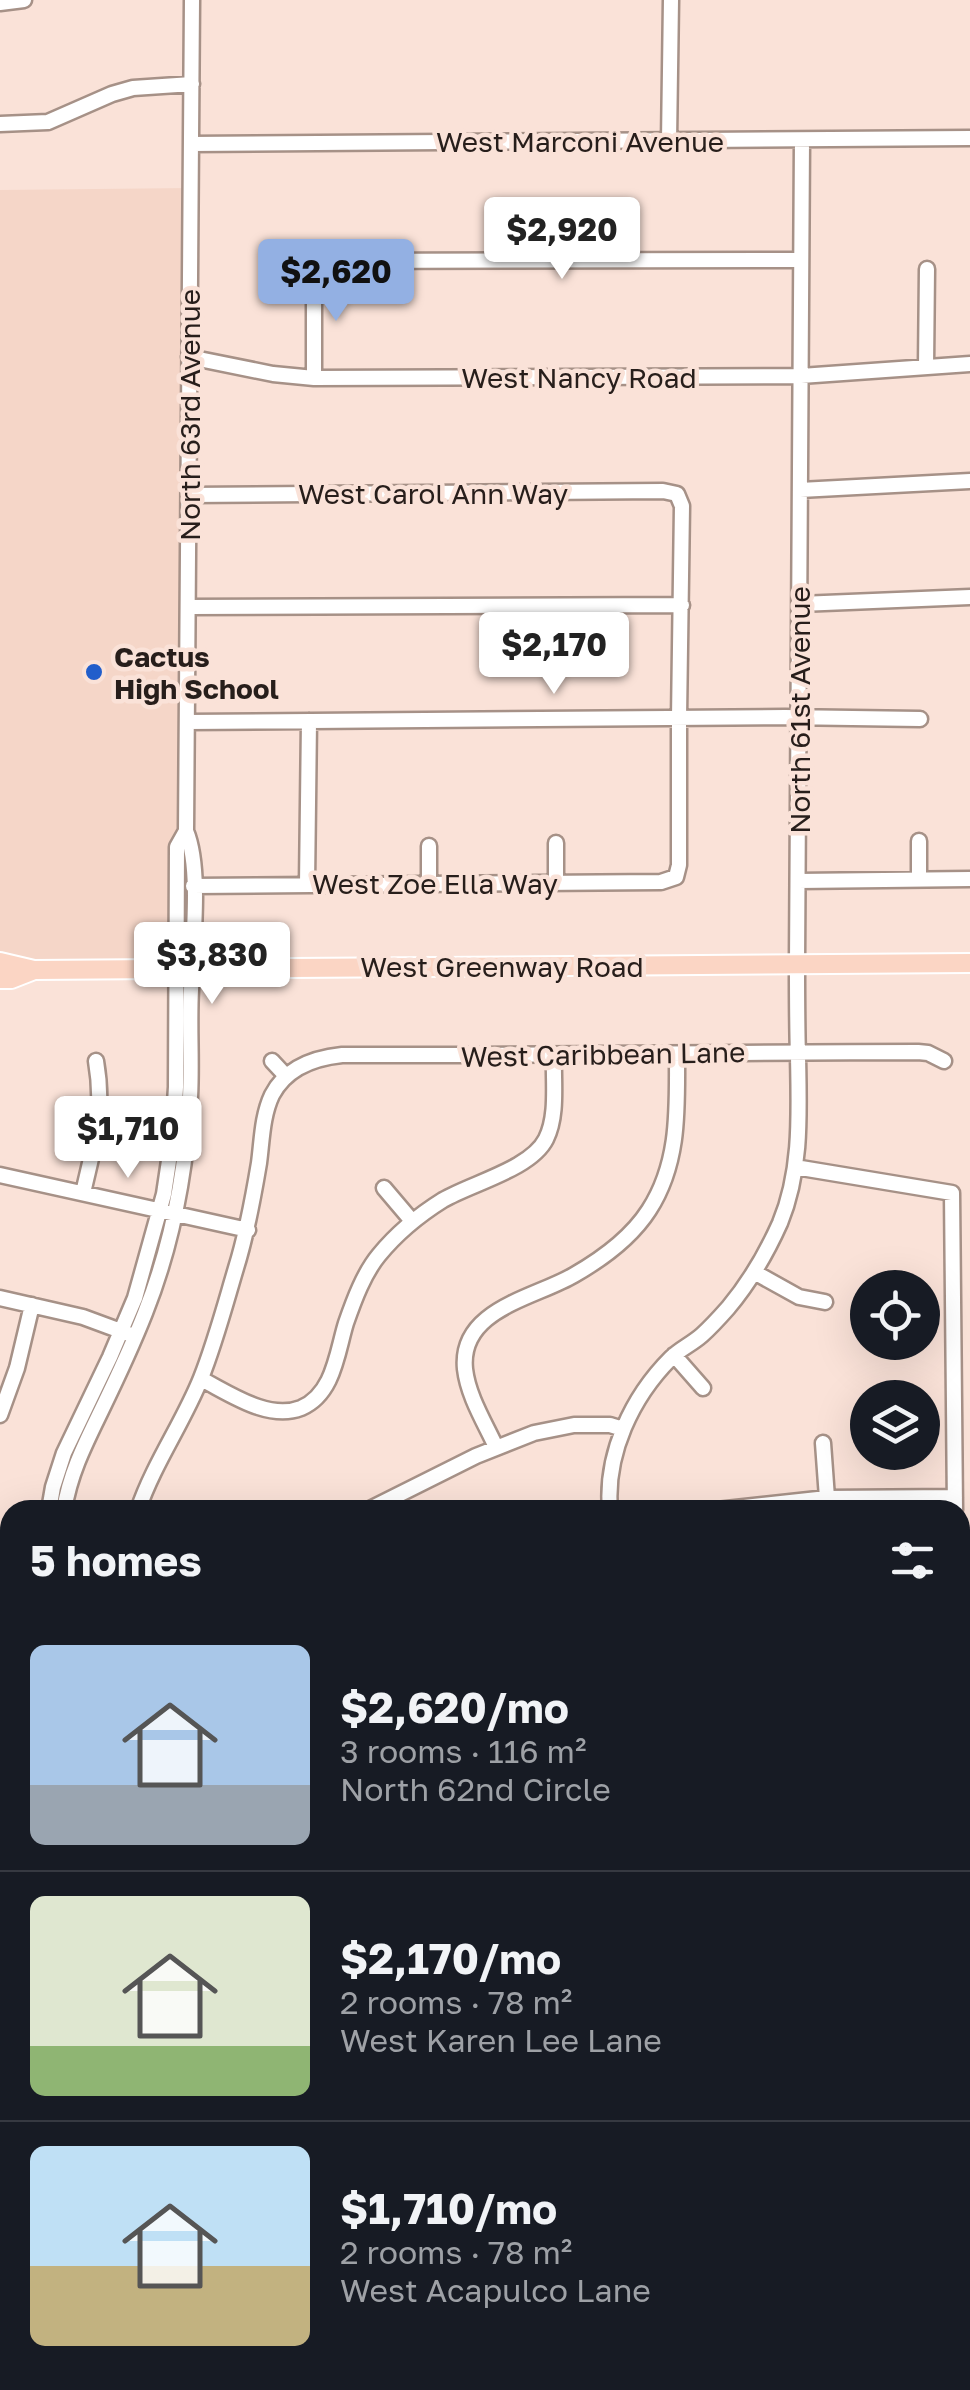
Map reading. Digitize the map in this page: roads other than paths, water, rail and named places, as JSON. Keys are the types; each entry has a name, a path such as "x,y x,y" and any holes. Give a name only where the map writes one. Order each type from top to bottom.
{"main road":[{"name":"West Greenway Road","path":"0,962 34,970 970,963"},
{"name":"West Greenway Road","path":"0,979 34,970"}],"street":[{"path":"0,2 24,0"},
{"name":"North 63rd Avenue","path":"51,1500 64,1453 157,1278 167,1213 184,969 194,886 193,847 186,831 192,0"},
{"path":"670,0 670,141"},
{"path":"0,124 48,122 133,88 192,84"},
{"name":"West Marconi Avenue","path":"191,144 970,138"},
{"name":"North 61st Avenue","path":"610,1500 610,1476 623,1429 654,1376 729,1307 754,1272 778,1226 795,1166 799,1130 802,140"},
{"path":"314,378 314,276 316,265 327,262 801,260"},
{"path":"926,366 928,269"},
{"name":"West Nancy Road","path":"189,357 314,378 801,376 970,364"},
{"path":"800,490 970,481"},
{"name":"West Carol Ann Way","path":"189,494 677,494 682,506 682,605"},
{"path":"800,604 970,597"},
{"path":"188,607 682,605 679,718"},
{"name":"West Zoe Ella Way","path":"194,886 661,882 676,877 679,718"},
{"path":"187,722 920,719"},
{"path":"307,884 308,721"},
{"name":"North 63rd Avenue","path":"184,969 177,847 186,831"},
{"path":"919,841 919,880"},
{"path":"556,843 556,883"},
{"path":"429,846 429,884"},
{"path":"798,881 970,879"},
{"name":"West Caribbean Lane","path":"286,1076 301,1065 342,1055 918,1052 944,1061"},
{"path":"496,1447 465,1372 470,1343 477,1328 490,1315 572,1276 614,1248 648,1212 670,1169 675,1143 678,1054"},
{"path":"200,1380 270,1410 291,1410 318,1396 336,1362 347,1322 372,1263 412,1221 445,1199 536,1154 550,1128 554,1056"},
{"path":"83,1193 100,1117 96,1062"},
{"path":"142,1500 200,1380 248,1230 264,1120 272,1095 286,1076 272,1062"},
{"path":"795,1166 952,1193 955,1500"},
{"path":"0,1176 248,1230"},
{"path":"384,1188 412,1221"},
{"path":"754,1272 799,1297 825,1302"},
{"path":"0,1298 83,1317 128,1334"},
{"path":"0,1415 17,1368 32,1305"},
{"name":"North 63rd Avenue","path":"66,1500 75,1464 128,1334"},
{"path":"674,1355 703,1388"},
{"path":"387,1500 496,1447 552,1427 592,1424 623,1429"},
{"path":"823,1443 827,1498"},
{"path":"809,1500 878,1500"}],"place":[{"name":"Cactus High School","path":"94,672"}]}
